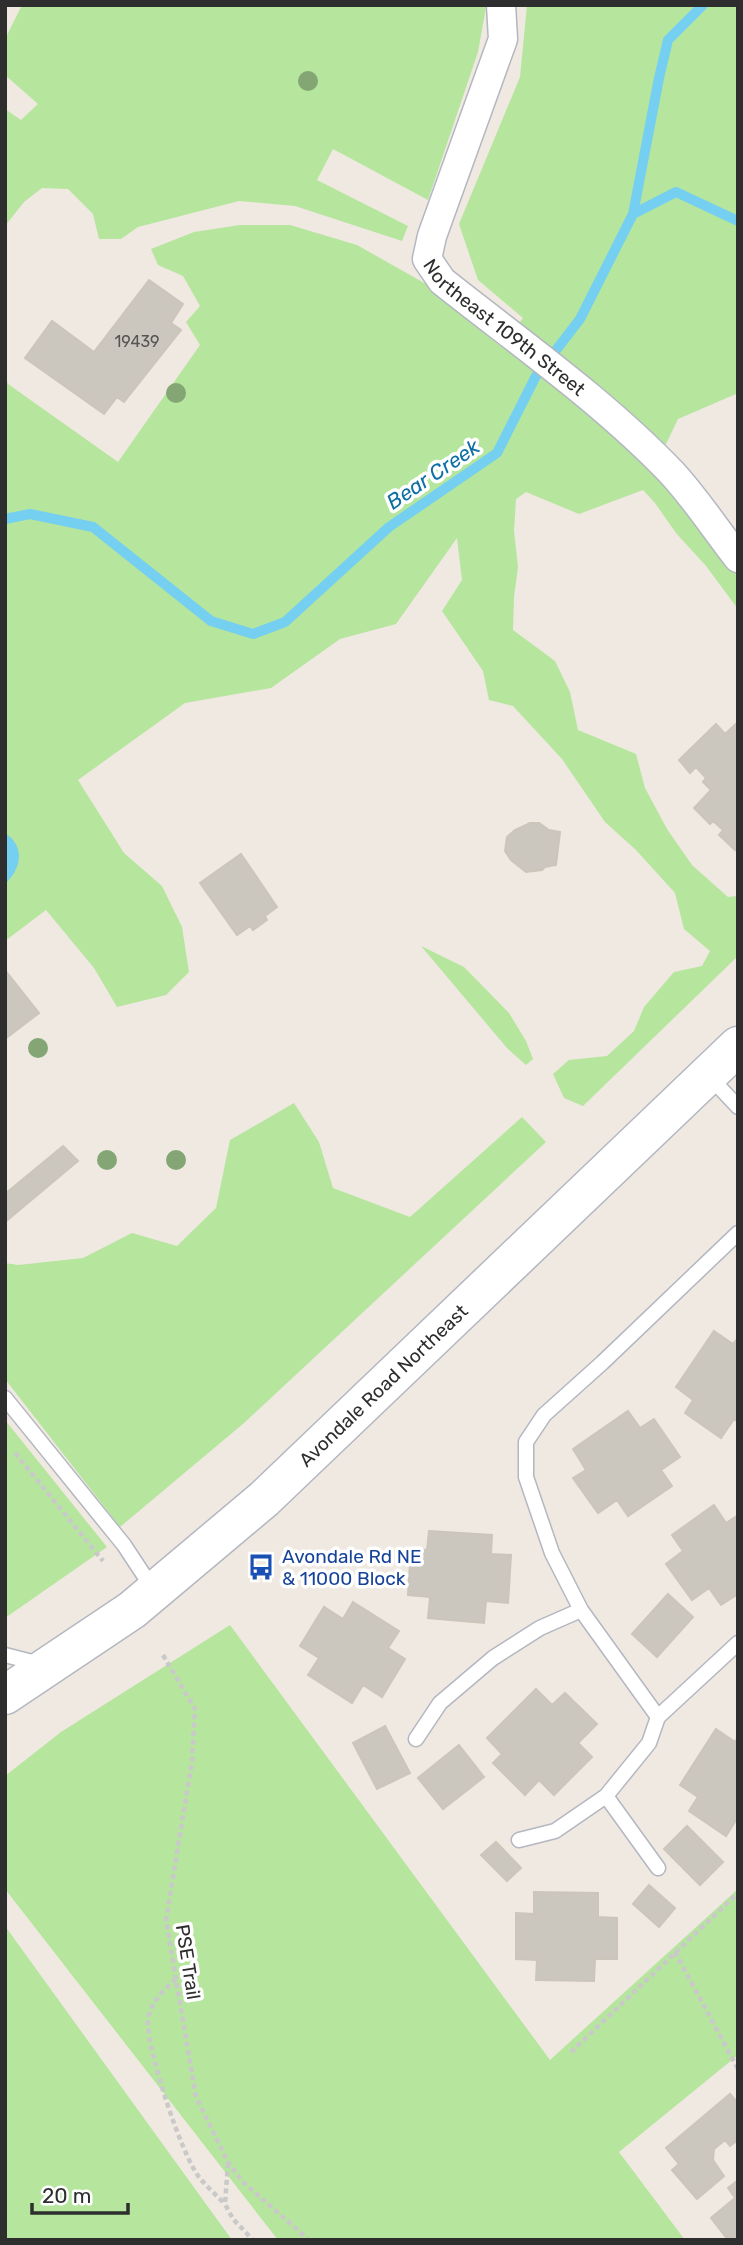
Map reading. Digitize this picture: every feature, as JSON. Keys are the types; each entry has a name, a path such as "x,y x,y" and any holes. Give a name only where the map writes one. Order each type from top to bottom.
{"main road":[{"name":"Avondale Road Northeast","path":"5,1695 132,1611 264,1499 738,1046"}],"street":[{"name":"Northeast 109th Street","path":"501,5 503,39 432,236 427,259 442,281 568,379 673,474 738,558"}],"lane":[{"path":"707,1074 738,1107"},
{"path":"658,1717 581,1610 552,1553 526,1477 526,1442 544,1415 738,1233"},
{"path":"5,1398 124,1545 155,1593"},
{"path":"416,1739 440,1703 494,1658 540,1628 581,1610"},
{"path":"519,1840 555,1831 606,1796 649,1743 658,1717 738,1643"},
{"path":"5,1655 48,1666"},
{"path":"606,1796 658,1868"}],"path":[{"path":"13,1449 103,1561"},
{"name":"PSE Trail","path":"163,1655 195,1709 192,1761 166,1920 196,2097 228,2162 243,2182 309,2240"},
{"path":"571,2052 738,1893"},
{"path":"676,1952 738,2069"},
{"path":"176,1979 152,2005 148,2023 156,2067 180,2140 197,2175 225,2204 233,2219 253,2240"},
{"path":"225,2204 228,2162"}],"green space":[{"path":"22,5 486,7 478,52 428,200 333,149 317,180 408,226 402,241 295,206 239,201 138,227 121,239 99,239 93,214 68,189 42,188 24,202 5,226 5,109 21,120 38,104 5,75 5,39"},
{"path":"527,5 738,5 738,389 736,394 678,419 653,471 738,574 738,609 643,490 579,514 526,492 516,499 514,531 518,567 513,630 555,661 570,692 578,730 636,754 645,788 667,829 692,865 728,897 738,896 738,956 583,1106 564,1098 553,1074 569,1060 607,1056 634,1031 644,1007 674,972 702,966 710,951 684,929 675,893 636,850 605,822 562,759 513,706 489,700 483,671 442,611 462,580 457,538 396,624 340,639 271,688 185,703 78,780 124,853 162,886 182,927 189,972 166,995 117,1007 94,968 46,910 5,941 5,375 8,384 118,462 200,345 186,322 200,306 183,276 158,265 151,249 194,232 240,225 290,225 357,245 433,288 506,341 523,318 478,280 459,224 520,77"},
{"path":"421,946 464,967 509,1013 526,1041 533,1059 526,1065 507,1048"},
{"path":"294,1103 319,1142 333,1188 410,1217 522,1117 546,1142 244,1423 120,1527 5,1379 5,1263 18,1265 83,1258 132,1233 177,1246 216,1208 230,1140"},
{"path":"5,1420 107,1547 5,1618"},
{"path":"230,1625 550,2060 738,1889 738,2055 619,2152 685,2240 278,2240 5,1889 5,1776 61,1732"},
{"path":"5,1926 232,2240 5,2240"}],"water":[{"path":"5,833 16,845 19,858 15,872 5,884"}],"building":[{"path":"149,280 183,304 171,323 181,330 124,402 117,397 104,414 25,358 52,321 94,352"},
{"path":"738,722 738,847 735,850 719,835 723,830 713,821 710,824 694,808 711,790 703,782 706,778 696,767 690,773 679,760 716,724 725,734"},
{"path":"530,823 539,823 549,830 560,832 556,865 526,872 511,860 505,851 507,837"},
{"path":"241,854 277,907 265,916 267,920 253,930 250,926 237,935 200,883"},
{"path":"5,970 39,1013 5,1039"},
{"path":"63,1146 78,1161 5,1222 5,1194"},
{"path":"714,1331 733,1344 738,1338 738,1422 734,1419 721,1438 685,1413 693,1400 676,1387"},
{"path":"628,1411 640,1428 654,1419 680,1457 661,1470 672,1486 628,1516 617,1500 598,1513 573,1478 586,1470 573,1449"},
{"path":"714,1505 726,1523 738,1515 738,1594 721,1605 709,1588 692,1600 666,1564 683,1551 672,1535"},
{"path":"429,1531 492,1535 491,1554 511,1555 508,1603 486,1601 484,1623 428,1618 430,1597 408,1595 411,1549 427,1550"},
{"path":"668,1594 693,1617 657,1657 632,1634"},
{"path":"353,1602 399,1631 388,1648 405,1659 382,1697 363,1685 352,1703 308,1675 319,1658 300,1646 324,1607 343,1619"},
{"path":"536,1689 552,1705 565,1693 597,1724 578,1743 592,1757 554,1795 539,1780 525,1795 493,1763 502,1754 487,1738"},
{"path":"385,1726 410,1773 377,1789 353,1743"},
{"path":"716,1729 735,1742 738,1737 738,1817 726,1836 689,1811 698,1797 680,1785"},
{"path":"459,1745 484,1777 443,1809 418,1778"},
{"path":"687,1826 723,1862 700,1885 664,1849"},
{"path":"496,1842 521,1868 507,1881 481,1855"},
{"path":"649,1885 675,1908 659,1927 633,1904"},
{"path":"534,1892 598,1893 598,1917 617,1918 617,1959 595,1959 594,1981 536,1980 537,1960 516,1959 516,1913 534,1914"},
{"path":"730,2094 738,2103 738,2140 730,2146 725,2140 714,2149 713,2160 724,2176 697,2199 672,2170 679,2164 666,2148"},
{"path":"738,2180 738,2240 728,2240 711,2218 735,2198 728,2188"}],"waterway":[{"name":"Bear Creek","path":"5,519 30,514 93,527 211,621 253,634 285,622 389,527 497,453 536,376 580,319 633,214 668,40 703,5"},
{"path":"633,214 676,192 738,221"}],"place":[{"name":"Avondale Rd NE & 11000 Block","path":"261,1567"}]}
